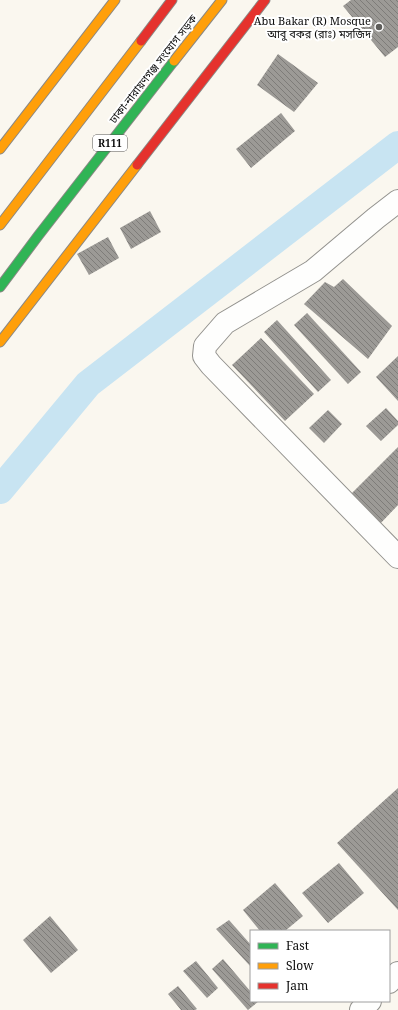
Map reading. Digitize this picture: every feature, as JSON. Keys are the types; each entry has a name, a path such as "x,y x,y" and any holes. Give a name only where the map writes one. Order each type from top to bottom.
{"main road":[{"path":"0,149 115,0"},
{"path":"0,225 172,0"},
{"name":"ঢাকা-নারায়ণগঞ্জ সংযোগ সড়ক","path":"0,287 222,0"},
{"path":"0,342 265,0"}],"street":[{"path":"398,202 376,218 313,271 225,323 205,346 204,356 211,365 398,557"},
{"path":"390,981 398,973"},
{"path":"361,1010 369,1002"}],"building":[{"name":"Abu Bakar (R) Mosque আবু বকর (রাঃ) মসজিদ","path":"351,0 398,0 398,47 385,57 343,6"},
{"path":"278,54 318,83 294,112 257,85"},
{"path":"281,113 295,131 251,168 236,149"},
{"path":"150,211 161,232 131,249 120,228"},
{"path":"108,237 119,258 89,275 77,254"},
{"path":"343,279 392,326 368,359 304,304 325,282 334,287"},
{"path":"307,313 361,372 348,384 294,325"},
{"path":"277,320 331,380 318,392 264,332"},
{"path":"261,338 314,394 285,421 232,365"},
{"path":"398,356 398,401 376,377"},
{"path":"386,408 398,421 398,425 381,441 366,426"},
{"path":"328,410 342,424 324,443 309,428"},
{"path":"398,447 398,505 378,526 349,496"},
{"path":"398,788 398,910 337,843"},
{"path":"339,863 364,893 328,923 302,893"},
{"path":"275,883 303,916 286,930 259,930 243,910"},
{"path":"50,916 78,950 51,973 23,940"},
{"path":"229,920 250,944 250,966 216,929"},
{"path":"223,959 250,991 250,1002 258,1002 248,1010 212,969"},
{"path":"196,961 218,988 207,998 183,971"},
{"path":"178,986 197,1009 181,1010 168,994"}],"waterway":[{"path":"0,490 88,384 398,145"}],"traffic: fast":[{"path":"0,287 174,61"}],"traffic: slow":[{"path":"0,149 115,0"},
{"path":"174,61 222,0"},
{"path":"0,225 141,41"},
{"path":"0,342 137,165"}],"traffic: jam":[{"path":"141,41 172,0"},
{"path":"137,165 265,0"}],"place":[{"name":"Abu Bakar (R) Mosque আবু বকর (রাঃ) মসজিদ","path":"379,27"}]}
